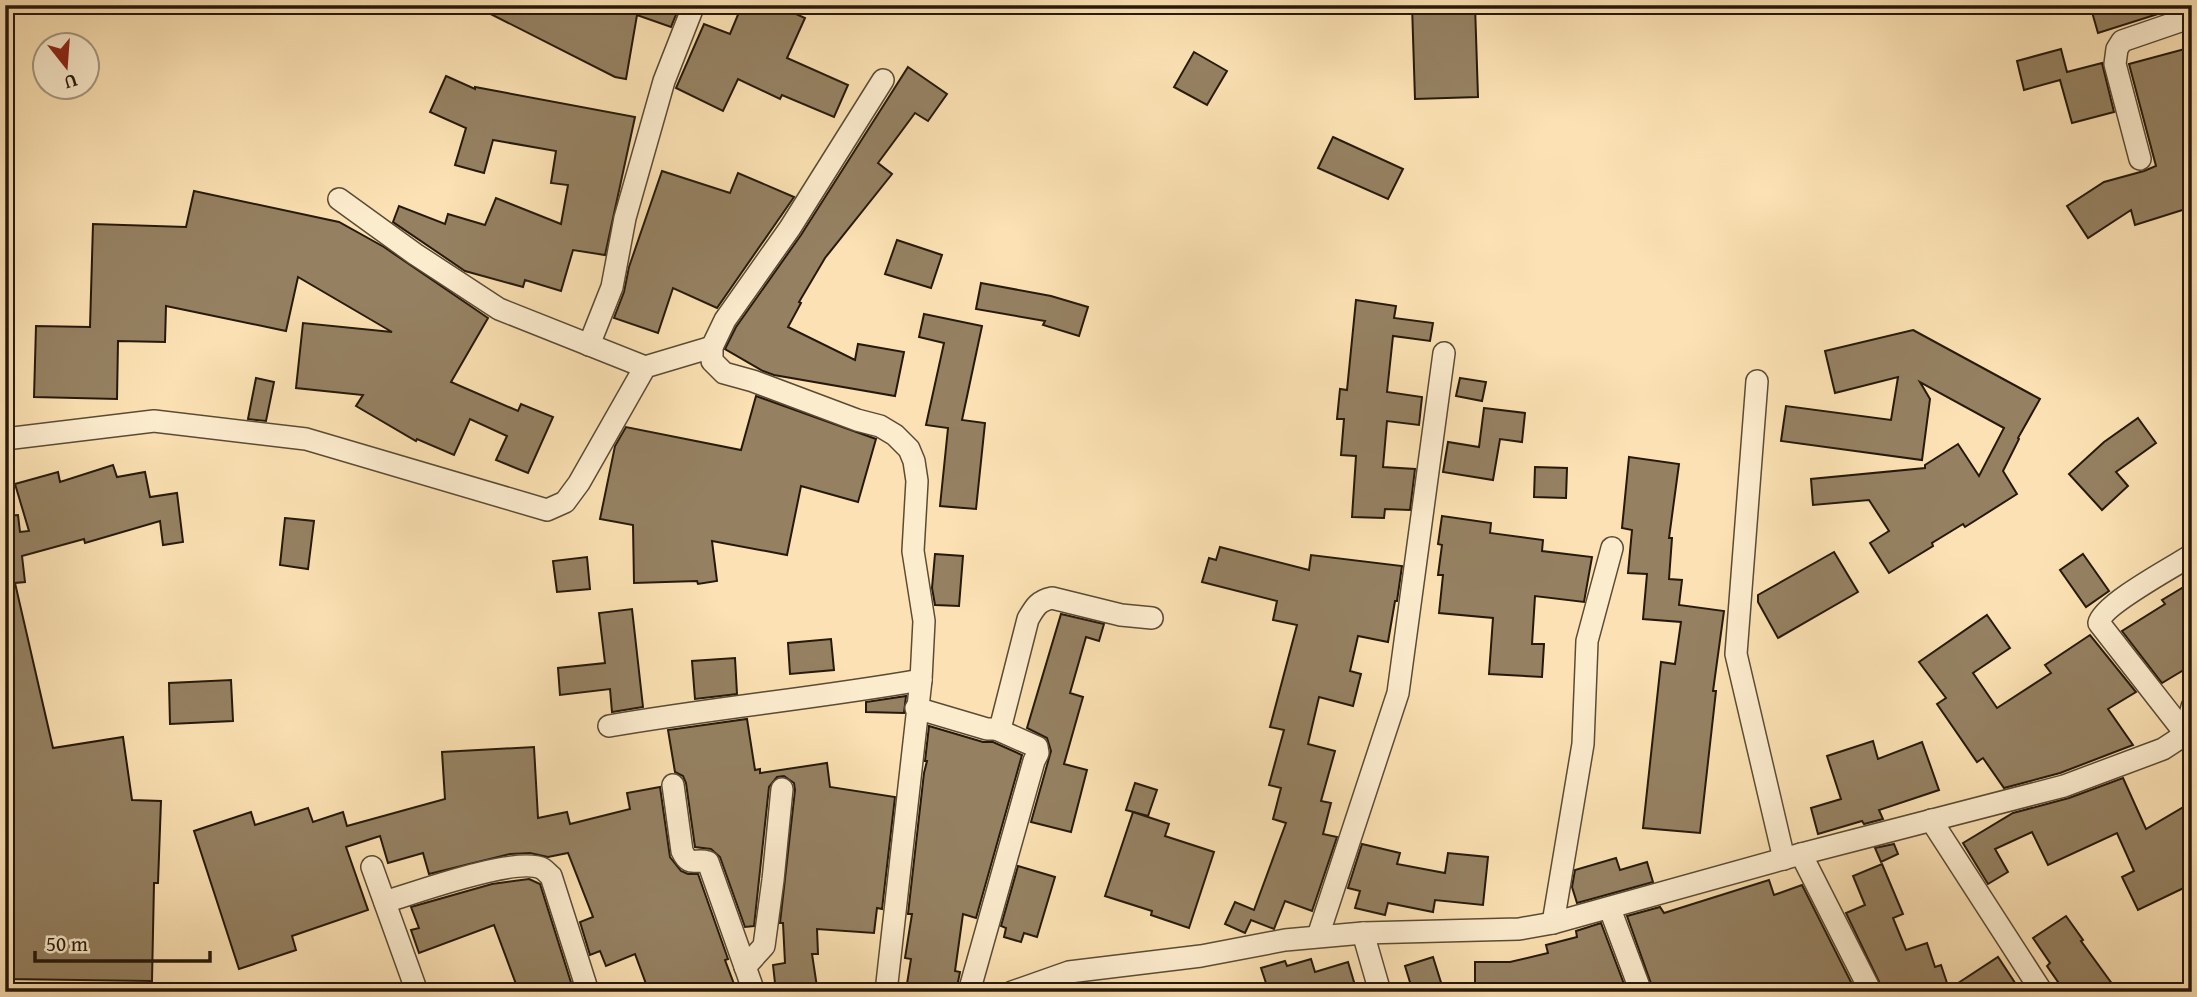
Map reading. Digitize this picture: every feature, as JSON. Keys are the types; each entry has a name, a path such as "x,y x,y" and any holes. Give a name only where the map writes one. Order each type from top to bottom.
{"street":[{"path":"589,345 612,287 625,218 664,81 693,7"},
{"path":"2140,159 2115,64 2117,49 2122,41 2192,18"},
{"path":"883,80 790,228 725,320 712,347 712,361 724,373 880,426 895,435 909,449 917,470 913,551 924,621 921,680 886,992"},
{"path":"339,199 415,254 499,309 589,345 645,367 712,347"},
{"path":"1318,936 1398,693 1444,353"},
{"path":"5,439 153,421 306,439 547,510 565,502 579,483 645,367"},
{"path":"1757,381 1736,654 1793,857 1871,992"},
{"path":"1553,923 1583,744 1587,641 1612,548"},
{"path":"2189,735 2099,623 2104,613 2120,600 2192,555"},
{"path":"996,729 1005,717 1028,619 1042,600 1052,598 1121,615 1152,618"},
{"path":"609,726 921,680"},
{"path":"2189,735 2192,707"},
{"path":"916,708 986,729 996,729 1037,747 1038,753 969,992"},
{"path":"1012,992 1069,972 1201,956 1285,940 1363,933 1519,929 1553,923 2064,786 2162,749 2189,735"},
{"path":"673,785 682,851 690,862 708,862 754,992"},
{"path":"745,967 764,946 782,789"},
{"path":"1931,820 2042,992"},
{"path":"385,902 484,872 530,866 542,868 551,876 588,992"},
{"path":"372,867 417,992"},
{"path":"1610,909 1642,992"},
{"path":"1363,933 1380,992"}],"building":[{"path":"473,5 680,5 671,27 637,15 626,79 615,77"},
{"path":"742,5 776,5 805,18 787,58 848,85 834,117 782,95 780,99 738,79 723,111 676,88 704,24 730,34"},
{"path":"1412,5 1475,5 1478,97 1415,99"},
{"path":"2090,5 2180,5 2180,7 2098,33"},
{"path":"2192,47 2192,168 2185,169 2192,191 2192,207 2135,225 2131,210 2088,238 2067,206 2104,182 2156,166 2129,64"},
{"path":"2061,49 2067,72 2102,63 2114,112 2072,123 2060,80 2024,90 2017,61"},
{"path":"1194,52 1227,71 1207,105 1174,87"},
{"path":"908,67 947,94 928,121 915,113 878,163 892,174 825,258 799,302 801,303 788,327 855,360 858,344 904,352 895,396 763,371 725,349 736,327 801,235"},
{"path":"446,76 475,89 635,117 605,255 573,250 561,291 525,280 523,287 465,271 393,222 399,206 445,224 448,214 485,225 496,198 561,224 568,185 551,183 556,151 493,140 484,173 455,165 466,128 430,112"},
{"path":"1333,137 1403,169 1388,199 1318,168"},
{"path":"662,171 730,193 738,173 794,197 717,308 673,288 658,333 614,318"},
{"path":"194,191 339,222 384,247 488,318 451,382 518,411 521,404 553,417 528,473 496,460 507,436 470,419 454,455 417,439 416,441 356,406 363,395 296,388 303,323 392,332 298,277 286,331 166,306 165,342 118,341 117,399 34,397 36,326 90,327 93,224 186,227"},
{"path":"897,240 942,255 931,288 885,274"},
{"path":"981,283 1051,296 1088,307 1079,336 1043,325 1045,321 976,309"},
{"path":"1356,300 1396,306 1394,318 1433,323 1430,341 1393,336 1387,392 1422,397 1419,425 1387,421 1383,467 1415,469 1410,510 1385,509 1384,518 1352,517 1356,456 1341,455 1344,419 1337,419 1340,389 1347,390"},
{"path":"924,314 982,326 962,420 985,423 976,509 940,506 948,428 926,425 944,343 919,337"},
{"path":"1913,330 2040,399 2003,471 2017,494 1965,527 1963,524 1932,543 1933,546 1889,573 1870,543 1889,531 1869,500 1813,505 1811,479 1925,468 1925,465 1958,444 1979,476 2004,428 1920,382 1930,399 1922,460 1781,441 1786,406 1891,420 1898,377 1835,393 1825,351"},
{"path":"256,378 274,382 266,421 248,419"},
{"path":"1460,378 1486,382 1482,401 1456,396"},
{"path":"756,396 876,439 858,502 801,486 787,555 712,541 717,581 698,584 697,581 634,583 633,525 600,519 615,446 626,427 741,450"},
{"path":"1484,408 1525,413 1522,442 1500,439 1493,480 1443,472 1448,442 1479,447"},
{"path":"2138,418 2156,443 2116,472 2128,486 2102,510 2069,474 2104,442"},
{"path":"1629,457 1679,464 1669,538 1672,538 1669,579 1682,580 1679,605 1724,611 1713,691 1716,691 1700,833 1643,828 1661,662 1675,664 1681,622 1643,619 1647,574 1628,573 1632,530 1622,528"},
{"path":"113,465 117,477 145,472 150,497 177,493 183,542 163,545 160,521 85,543 84,539 22,556 25,582 15,583 53,748 123,737 132,800 161,801 158,883 154,883 152,981 5,979 5,516 18,515 20,532 29,531 15,484 58,472 60,482"},
{"path":"1535,467 1567,468 1566,498 1534,497"},
{"path":"1442,516 1491,523 1490,533 1543,540 1542,551 1592,557 1584,602 1535,596 1532,644 1544,644 1542,677 1489,674 1493,618 1439,613 1443,575 1438,575 1442,545 1438,544"},
{"path":"285,518 314,521 308,569 280,565"},
{"path":"1220,547 1309,570 1311,555 1402,566 1388,642 1358,636 1350,671 1361,674 1353,706 1319,697 1308,744 1335,751 1321,801 1331,803 1323,834 1337,837 1312,911 1285,901 1274,929 1251,920 1245,933 1225,924 1235,902 1254,910 1286,823 1273,819 1281,788 1269,785 1284,730 1270,727 1297,625 1273,620 1277,601 1202,582 1209,558 1216,560"},
{"path":"1834,552 1858,592 1778,638 1758,602 1758,595"},
{"path":"935,554 963,556 959,606 935,605 932,588"},
{"path":"2083,554 2109,591 2086,607 2060,570"},
{"path":"587,557 590,589 557,592 553,561"},
{"path":"2192,582 2192,665 2162,683 2122,631 2165,604 2162,600"},
{"path":"632,609 643,707 612,712 610,689 560,695 558,668 605,663 599,613"},
{"path":"1061,614 1104,624 1099,641 1086,637 1070,693 1083,697 1064,764 1087,770 1071,832 1031,822 1051,751 1047,738 1027,728"},
{"path":"1987,615 2010,648 1973,673 1997,708 2051,673 2045,665 2090,635 2136,692 2108,709 2133,745 2060,773 2004,788 1983,758 1977,762 1937,704 1946,698 1919,662"},
{"path":"831,639 834,670 790,674 788,643"},
{"path":"735,658 737,694 695,699 692,661"},
{"path":"231,680 233,721 170,724 169,683"},
{"path":"906,696 904,713 866,712 866,702"},
{"path":"747,719 755,770 760,769 760,773 827,763 830,787 895,797 882,909 877,908 874,933 817,929 818,954 812,954 817,987 776,992 773,965 785,963 783,923 780,923 794,783 784,776 777,777 769,787 754,926 745,927 720,857 711,849 695,847 686,783 683,776 675,772 668,730"},
{"path":"929,726 983,742 993,742 1022,755 976,918 963,914 955,971 960,972 956,992 906,990 911,959 905,958 912,914 908,914"},
{"path":"1873,741 1878,759 1922,742 1939,790 1879,810 1883,819 1864,824 1862,821 1818,834 1811,808 1841,799 1827,756"},
{"path":"534,747 538,818 567,812 570,824 630,809 627,793 660,787 670,857 681,871 698,874 737,992 649,992 635,954 606,966 600,951 590,955 580,922 593,917 568,853 548,857 530,853 510,854 429,874 423,853 388,863 380,836 346,847 368,910 292,936 296,950 239,969 194,831 251,812 255,825 308,808 313,822 343,812 347,826 445,799 442,752"},
{"path":"2123,778 2146,829 2192,802 2192,884 2138,910 2122,877 2134,871 2117,833 2048,865 2032,832 1995,849 2008,872 1988,884 1963,843 2013,813 2069,798"},
{"path":"1135,783 1157,790 1148,816 1126,810"},
{"path":"1133,812 1169,824 1165,836 1214,852 1189,928 1151,915 1152,911 1105,896"},
{"path":"1362,844 1400,853 1397,864 1445,873 1448,853 1488,857 1483,905 1435,900 1433,912 1388,903 1385,915 1355,908 1360,891 1348,888"},
{"path":"1894,844 1898,854 1881,862 1875,848"},
{"path":"1616,858 1620,870 1647,862 1653,882 1577,903 1572,887 1575,870"},
{"path":"1882,864 1903,914 1893,918 1906,950 1927,943 1935,967 1941,965 1949,989 1998,957 2021,992 1884,992 1846,913 1865,905 1853,876"},
{"path":"1018,866 1055,877 1037,937 1024,933 1021,942 1004,937 1006,928 1001,926"},
{"path":"529,879 540,884 574,992 519,992 494,925 419,953 411,930 419,928 411,907 492,884"},
{"path":"1769,880 1774,895 1802,885 1856,992 1654,992 1627,916 1660,907 1664,913"},
{"path":"2066,916 2118,992 2065,992 2047,966 2050,963 2033,938"},
{"path":"1601,923 1627,992 1475,992 1475,962 1510,962 1548,953 1546,945 1577,937 1576,931"},
{"path":"1433,957 1444,992 1413,992 1405,966"},
{"path":"1311,959 1315,972 1348,962 1357,992 1269,992 1261,968 1285,961 1287,966"}]}
